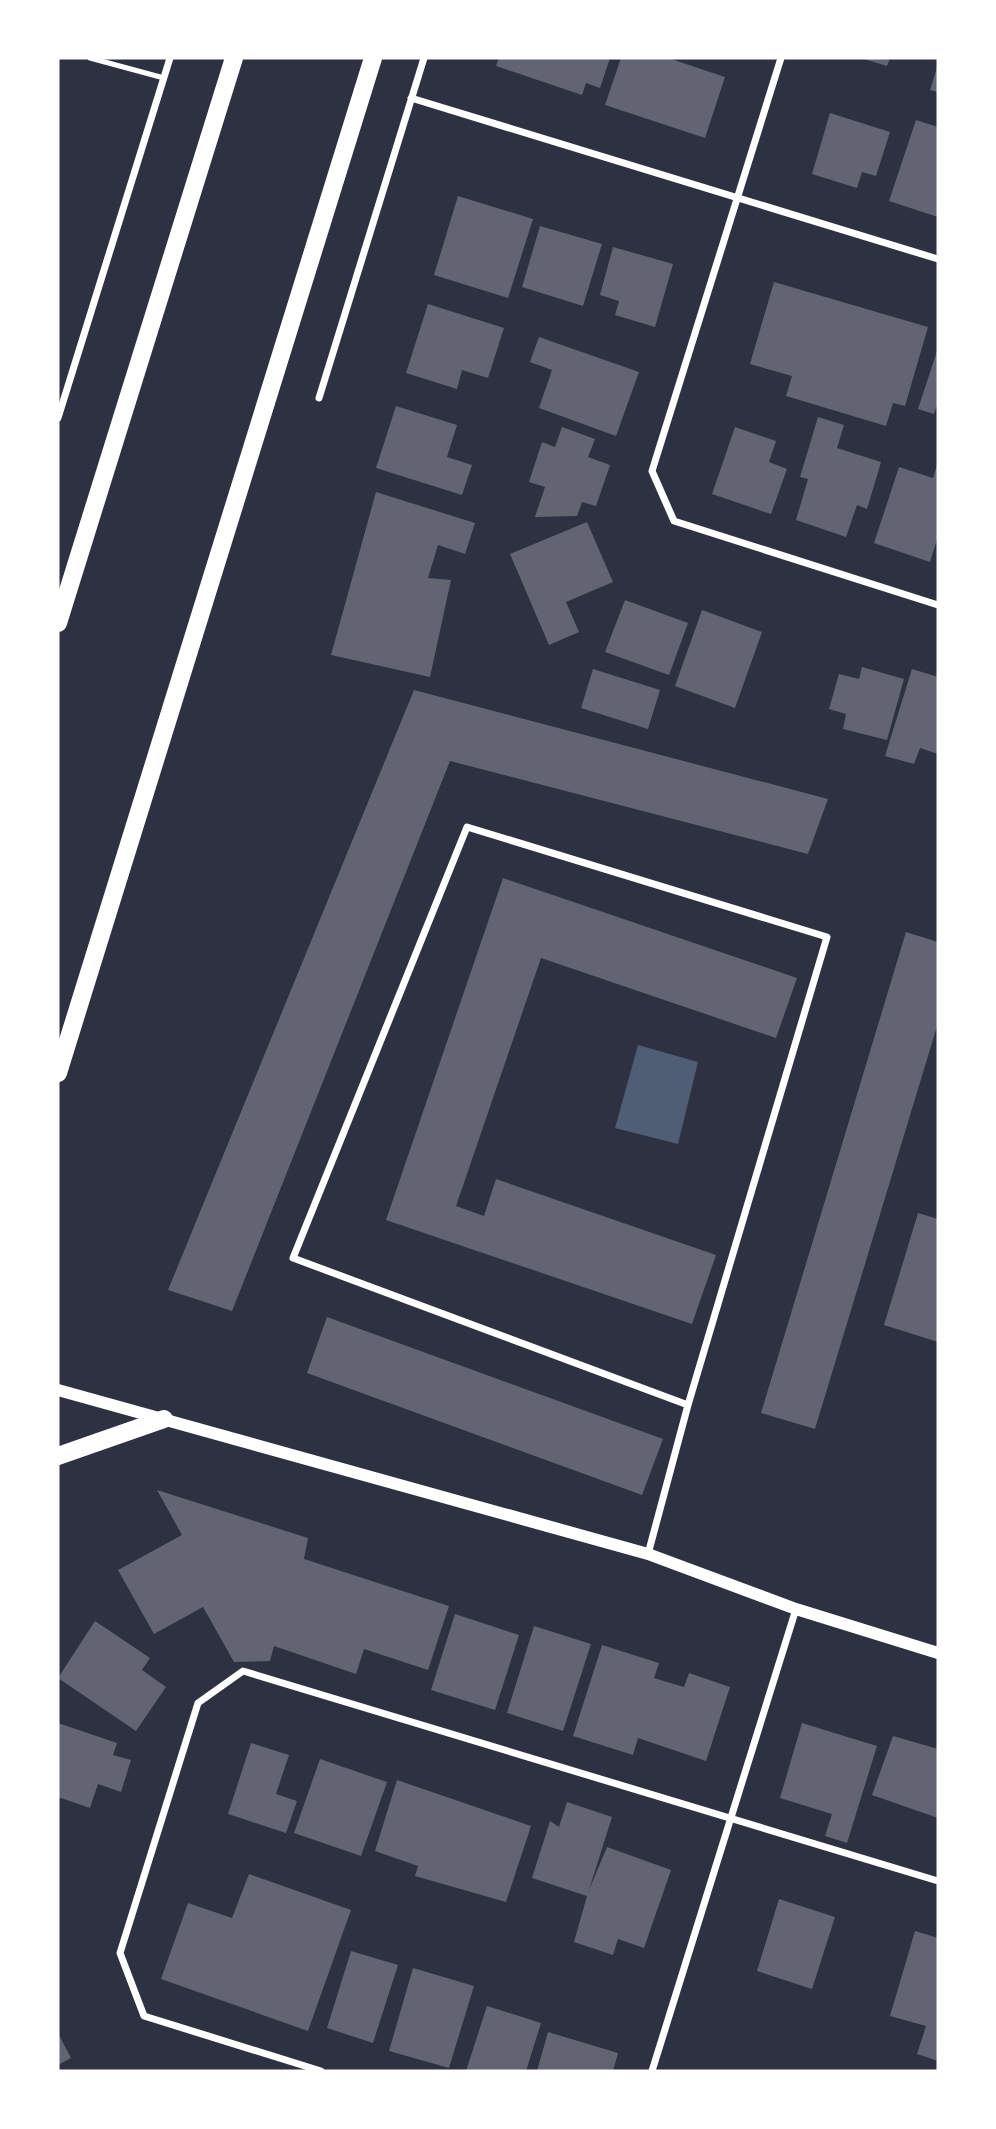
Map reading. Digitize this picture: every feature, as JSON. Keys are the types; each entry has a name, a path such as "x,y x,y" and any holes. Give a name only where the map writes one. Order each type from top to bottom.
{"main road":[{"path":"58,623 234,58"},
{"path":"58,1073 373,58"},
{"path":"58,1456 164,1419"}],"street":[{"path":"58,418 170,58"},
{"path":"319,398 424,58"},
{"path":"781,58 652,471 674,521 938,604"},
{"path":"411,98 938,259"},
{"path":"648,1554 688,1405 827,937 467,827 293,1258 688,1405"},
{"path":"58,1390 648,1554 796,1609 938,1653"},
{"path":"652,2071 796,1609"},
{"path":"321,2071 144,2016 120,1953 198,1703 243,1671 731,1816 938,1881"}],"lane":[{"path":"90,58 164,78"}],"water":[{"path":"638,1045 698,1062 678,1144 615,1128"}],"building":[{"path":"499,58 610,58 600,88 586,83 582,95 496,66"},
{"path":"621,58 668,58 725,77 705,138 605,105"},
{"path":"861,58 890,58 887,66"},
{"path":"938,64 938,92 930,90"},
{"path":"830,113 890,132 876,176 862,172 857,188 812,174"},
{"path":"916,120 938,127 938,217 889,201"},
{"path":"458,196 533,219 508,298 434,275"},
{"path":"540,226 602,244 583,306 522,287"},
{"path":"613,247 673,264 655,327 615,315 619,301 600,295"},
{"path":"774,282 928,327 905,406 893,403 886,426 786,396 792,376 750,364"},
{"path":"428,304 504,328 488,378 462,370 457,389 406,373"},
{"path":"539,337 639,372 616,436 539,408 552,370 530,362"},
{"path":"938,348 938,402 934,414 918,409"},
{"path":"396,406 457,425 447,457 472,465 462,495 376,468"},
{"path":"818,417 844,425 837,448 881,462 867,509 857,505 846,537 796,520 808,479 800,477"},
{"path":"562,427 595,439 588,457 610,465 596,506 582,502 577,516 535,517 545,487 529,482 542,442 555,447"},
{"path":"735,427 776,441 769,462 787,469 771,514 712,494"},
{"path":"938,462 938,536 930,562 874,543 899,467 933,478"},
{"path":"376,492 475,523 465,554 438,545 428,578 451,580 430,677 331,655"},
{"path":"587,522 613,582 566,602 579,632 549,645 510,554"},
{"path":"625,600 688,623 669,675 605,652"},
{"path":"702,610 762,632 735,708 675,686"},
{"path":"862,667 904,679 887,740 843,729 846,714 829,709 839,674 859,679"},
{"path":"593,669 660,690 648,729 581,708"},
{"path":"912,669 938,677 938,754 920,748 914,764 885,756"},
{"path":"414,690 828,799 808,854 450,761 232,1311 168,1290"},
{"path":"503,878 797,978 776,1038 541,958 456,1206 484,1216 496,1179 716,1255 692,1324 386,1220"},
{"path":"906,932 938,942 938,1023 815,1429 761,1413"},
{"path":"918,1213 938,1219 938,1342 884,1325"},
{"path":"327,1317 663,1439 642,1495 307,1373"},
{"path":"157,1490 308,1538 304,1559 449,1606 428,1670 364,1649 356,1674 274,1646 270,1661 234,1662 203,1607 154,1634 118,1570 182,1535"},
{"path":"455,1614 519,1635 495,1710 431,1690"},
{"path":"95,1621 150,1658 142,1670 166,1687 136,1731 58,1678"},
{"path":"534,1626 591,1644 563,1731 507,1713"},
{"path":"602,1645 659,1663 654,1678 684,1687 689,1673 730,1687 706,1761 638,1738 633,1755 573,1736"},
{"path":"58,1723 117,1743 113,1755 131,1760 121,1792 98,1784 90,1808 58,1797"},
{"path":"802,1723 877,1746 847,1843 825,1836 832,1814 780,1798"},
{"path":"893,1736 938,1749 938,1818 872,1795"},
{"path":"251,1743 289,1755 276,1794 297,1801 286,1833 228,1814"},
{"path":"320,1759 387,1782 361,1856 294,1833"},
{"path":"397,1780 531,1826 506,1902 415,1876 418,1866 375,1851"},
{"path":"567,1802 612,1817 589,1890 607,1847 671,1870 644,1948 618,1939 613,1955 574,1942 587,1896 532,1878 550,1821 559,1827"},
{"path":"249,1874 351,1910 308,2031 161,1979 188,1903 232,1918"},
{"path":"779,1899 835,1917 812,1989 757,1971"},
{"path":"915,1931 938,1938 938,2061 917,2054 926,2026 890,2016"},
{"path":"351,1951 398,1965 373,2043 327,2028"},
{"path":"413,1968 474,1986 449,2068 389,2051"},
{"path":"487,2006 541,2023 526,2071 466,2071"},
{"path":"548,2032 618,2053 613,2071 537,2071"},
{"path":"58,2033 71,2058 58,2065"}]}
